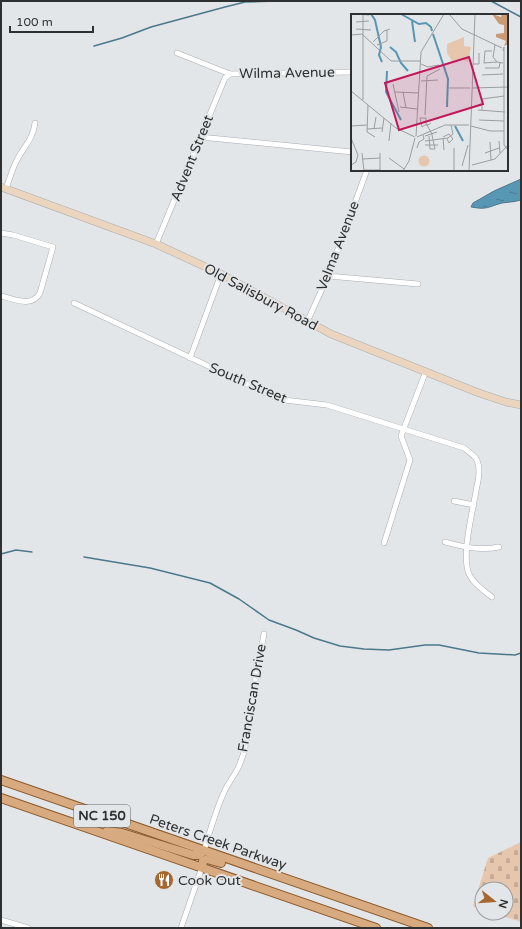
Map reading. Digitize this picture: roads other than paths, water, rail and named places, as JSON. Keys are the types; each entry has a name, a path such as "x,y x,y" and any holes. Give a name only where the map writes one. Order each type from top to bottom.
{"main road":[{"name":"Old Salisbury Road","path":"3,188 156,244 221,274 331,334 478,393 521,405"},
{"name":"Peters Creek Parkway","path":"1,780 428,928"},
{"name":"Peters Creek Parkway","path":"1,798 376,928"},
{"path":"101,832 111,831 122,833 193,855 199,855 204,851"},
{"path":"202,867 203,861 207,859 272,879 280,876"}],"street":[{"name":"Wilma Avenue","path":"177,53 230,74 351,72"},
{"name":"Advent Street","path":"156,244 225,78 230,74"},
{"path":"3,188 15,163 27,146 34,132 35,123"},
{"path":"200,137 351,152"},
{"name":"Velma Avenue","path":"307,322 328,276 367,171"},
{"path":"1,233 53,247 40,293 36,299 29,302 1,296"},
{"path":"190,358 221,274"},
{"path":"328,276 418,284"},
{"name":"South Street","path":"74,303 279,399 327,405 464,448 474,456 478,462 479,475 474,506"},
{"path":"384,543 410,460 403,441 403,428 410,416 426,371"},
{"path":"454,501 474,506 466,561 469,576 478,586 492,597"},
{"path":"445,542 485,550 499,547"},
{"name":"Franciscan Drive","path":"204,851 212,823 246,746 248,717 264,634"},
{"path":"181,928 202,867"},
{"path":"1,920 28,928"}],"water":[{"path":"521,179 521,200 484,208 471,207 473,203 494,191"}],"waterway":[{"path":"94,46 122,38 151,27 245,2 276,1"},
{"path":"491,1 521,17"},
{"path":"1,554 16,550 32,552"},
{"path":"84,557 150,568 210,583 239,599 269,620 314,638 340,646 389,650 425,645 439,645 479,653 515,655 521,653"}],"place":[{"name":"Cook Out","path":"164,880"}]}
